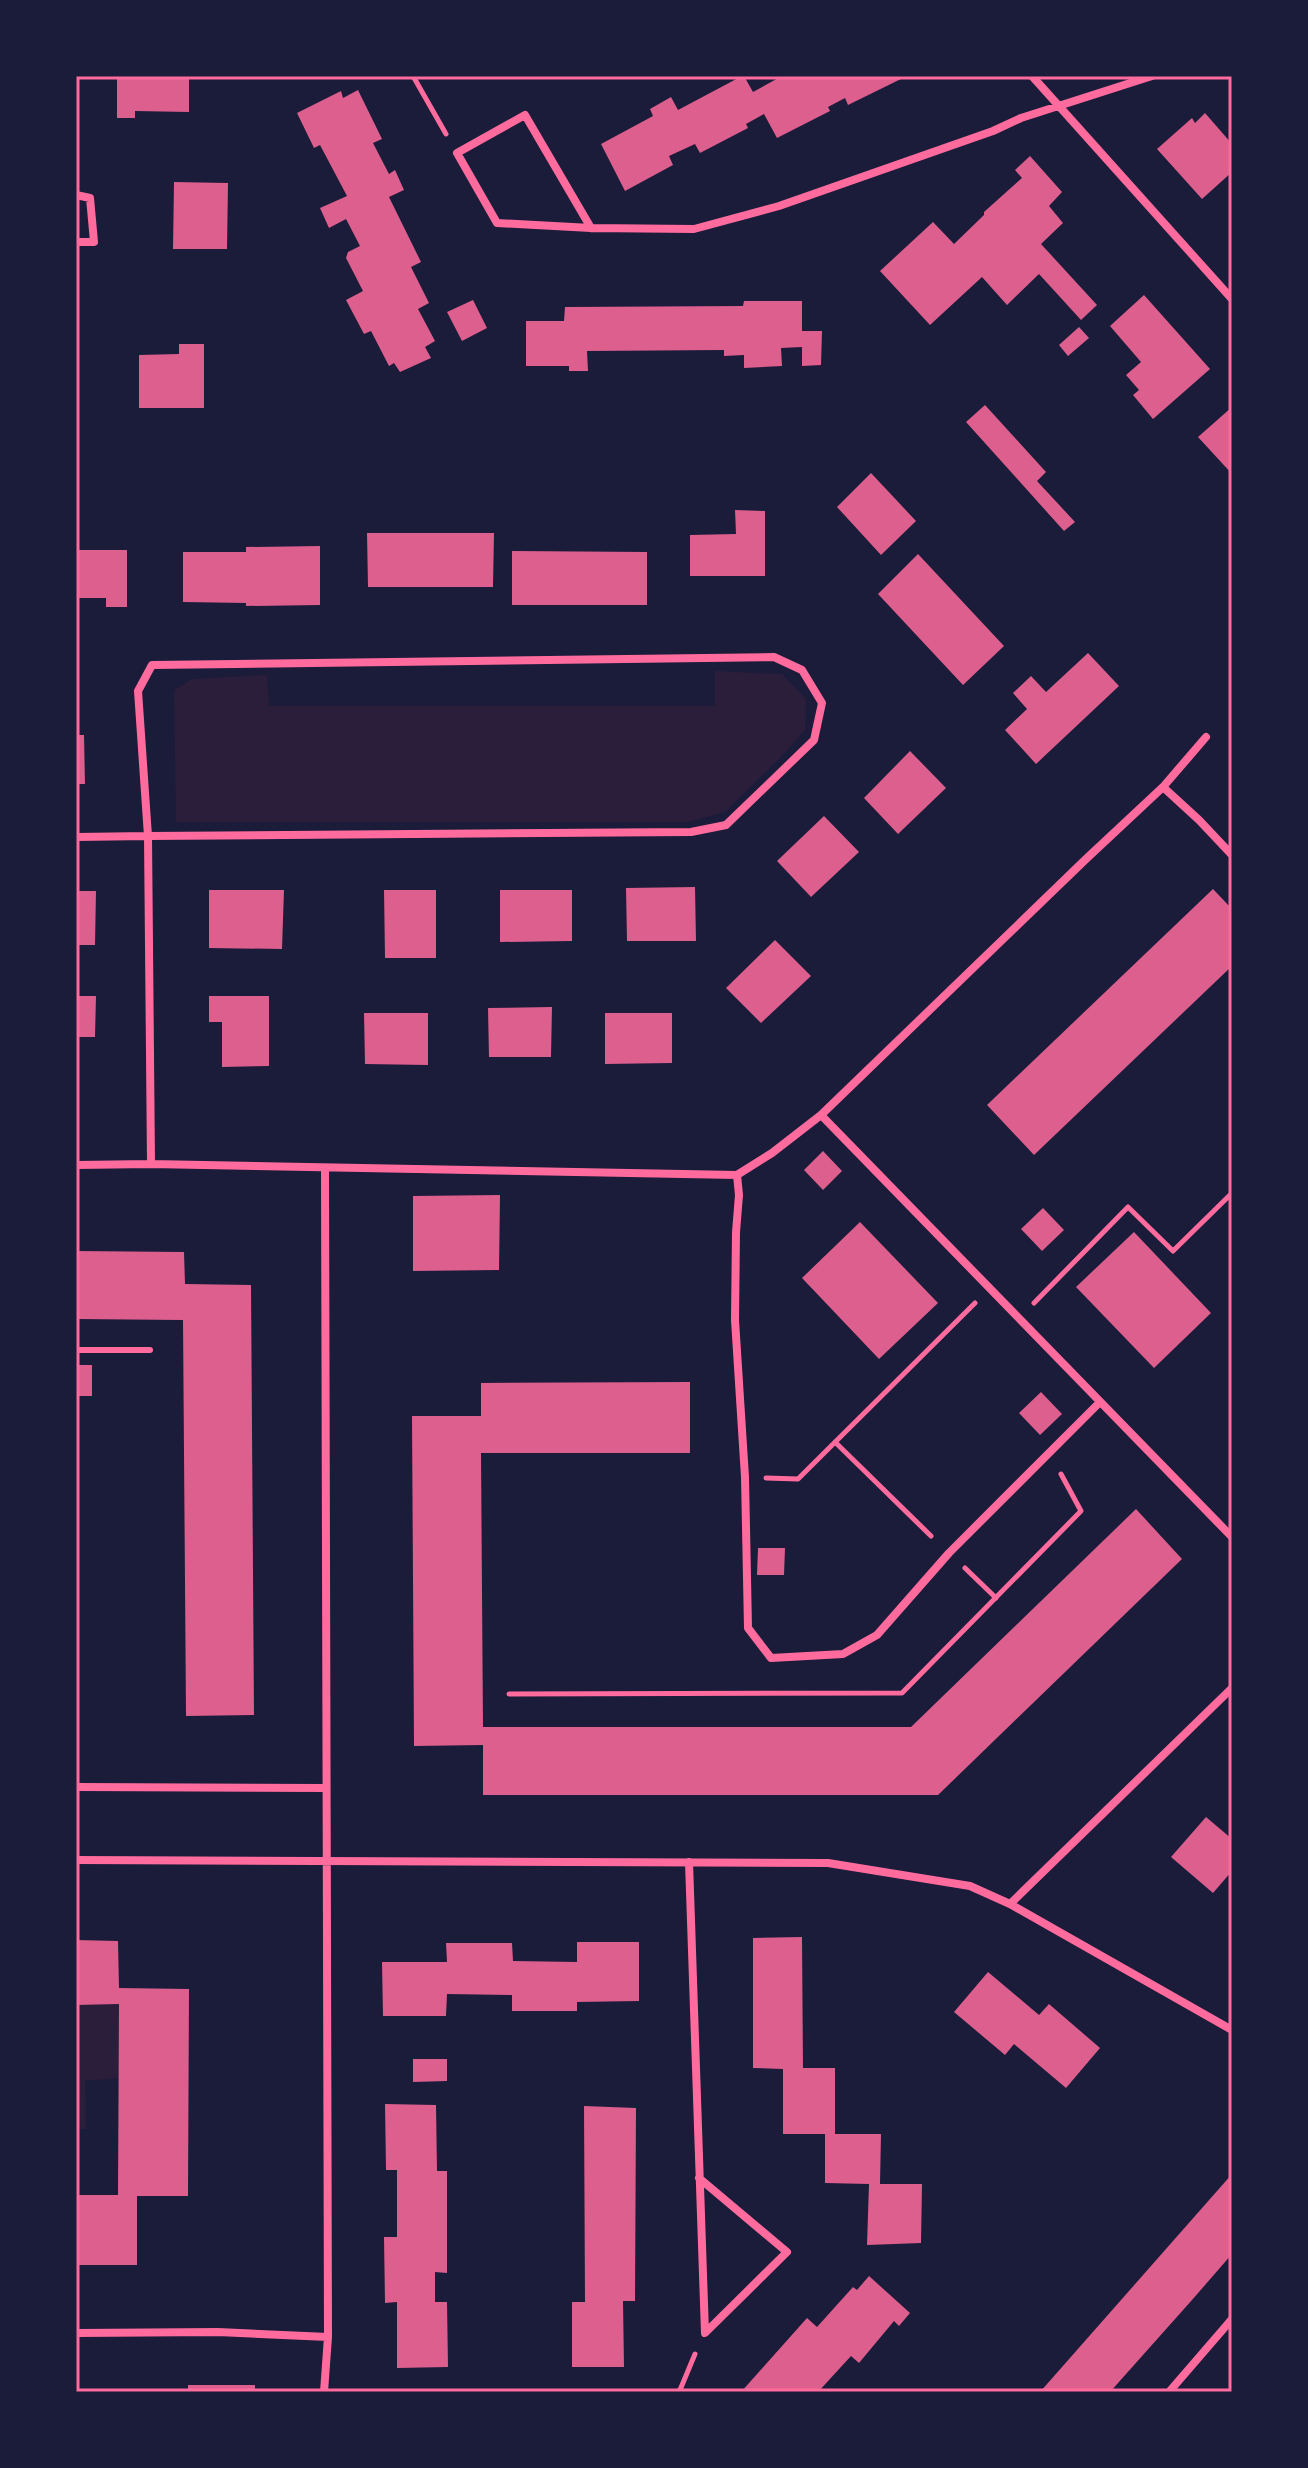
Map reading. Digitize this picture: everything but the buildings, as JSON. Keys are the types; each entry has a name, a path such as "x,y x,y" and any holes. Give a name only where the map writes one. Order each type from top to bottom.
{"street":[{"path":"1032,76 1232,299"},
{"path":"591,228 525,115 457,153 497,223 591,228 694,229 779,206 993,131 1021,118 1152,76"},
{"path":"76,195 90,198 94,242 76,242"},
{"path":"76,837 148,836 691,832 726,825 814,740 822,703 802,670 774,657 152,665 138,691 148,836 151,1164"},
{"path":"76,1165 737,1175 772,1153 821,1115 1163,787 1206,737"},
{"path":"1163,787 1232,855"},
{"path":"821,1115 1232,1537"},
{"path":"324,2392 328,2337 325,1169"},
{"path":"737,1175 735,1320 745,1477 748,1628 771,1658 843,1654 877,1635 949,1553 1099,1403"},
{"path":"1010,1904 1232,1688"},
{"path":"76,1787 326,1788"},
{"path":"76,1860 828,1863 970,1886 1010,1904 1232,2030"},
{"path":"689,1862 705,2333"},
{"path":"699,2178 787,2252 705,2333"},
{"path":"1169,2392 1232,2319"},
{"path":"76,2333 218,2332 328,2337"}],"lane":[{"path":"76,1350 150,1350"}],"path":[{"path":"413,76 457,153"},
{"path":"1020,1318 1128,1207 1173,1251 1232,1193"},
{"path":"745,1477 798,1479 991,1288"},
{"path":"835,1442 996,1598"},
{"path":"679,2391 705,2333"}],"shaded area":[{"path":"715,671 782,674 806,699 805,730 725,812 688,822 176,822 174,690 192,679 267,675 269,706 715,706"},
{"path":"119,2004 119,2078 85,2081 86,2129 76,2129 76,2005"}]}
